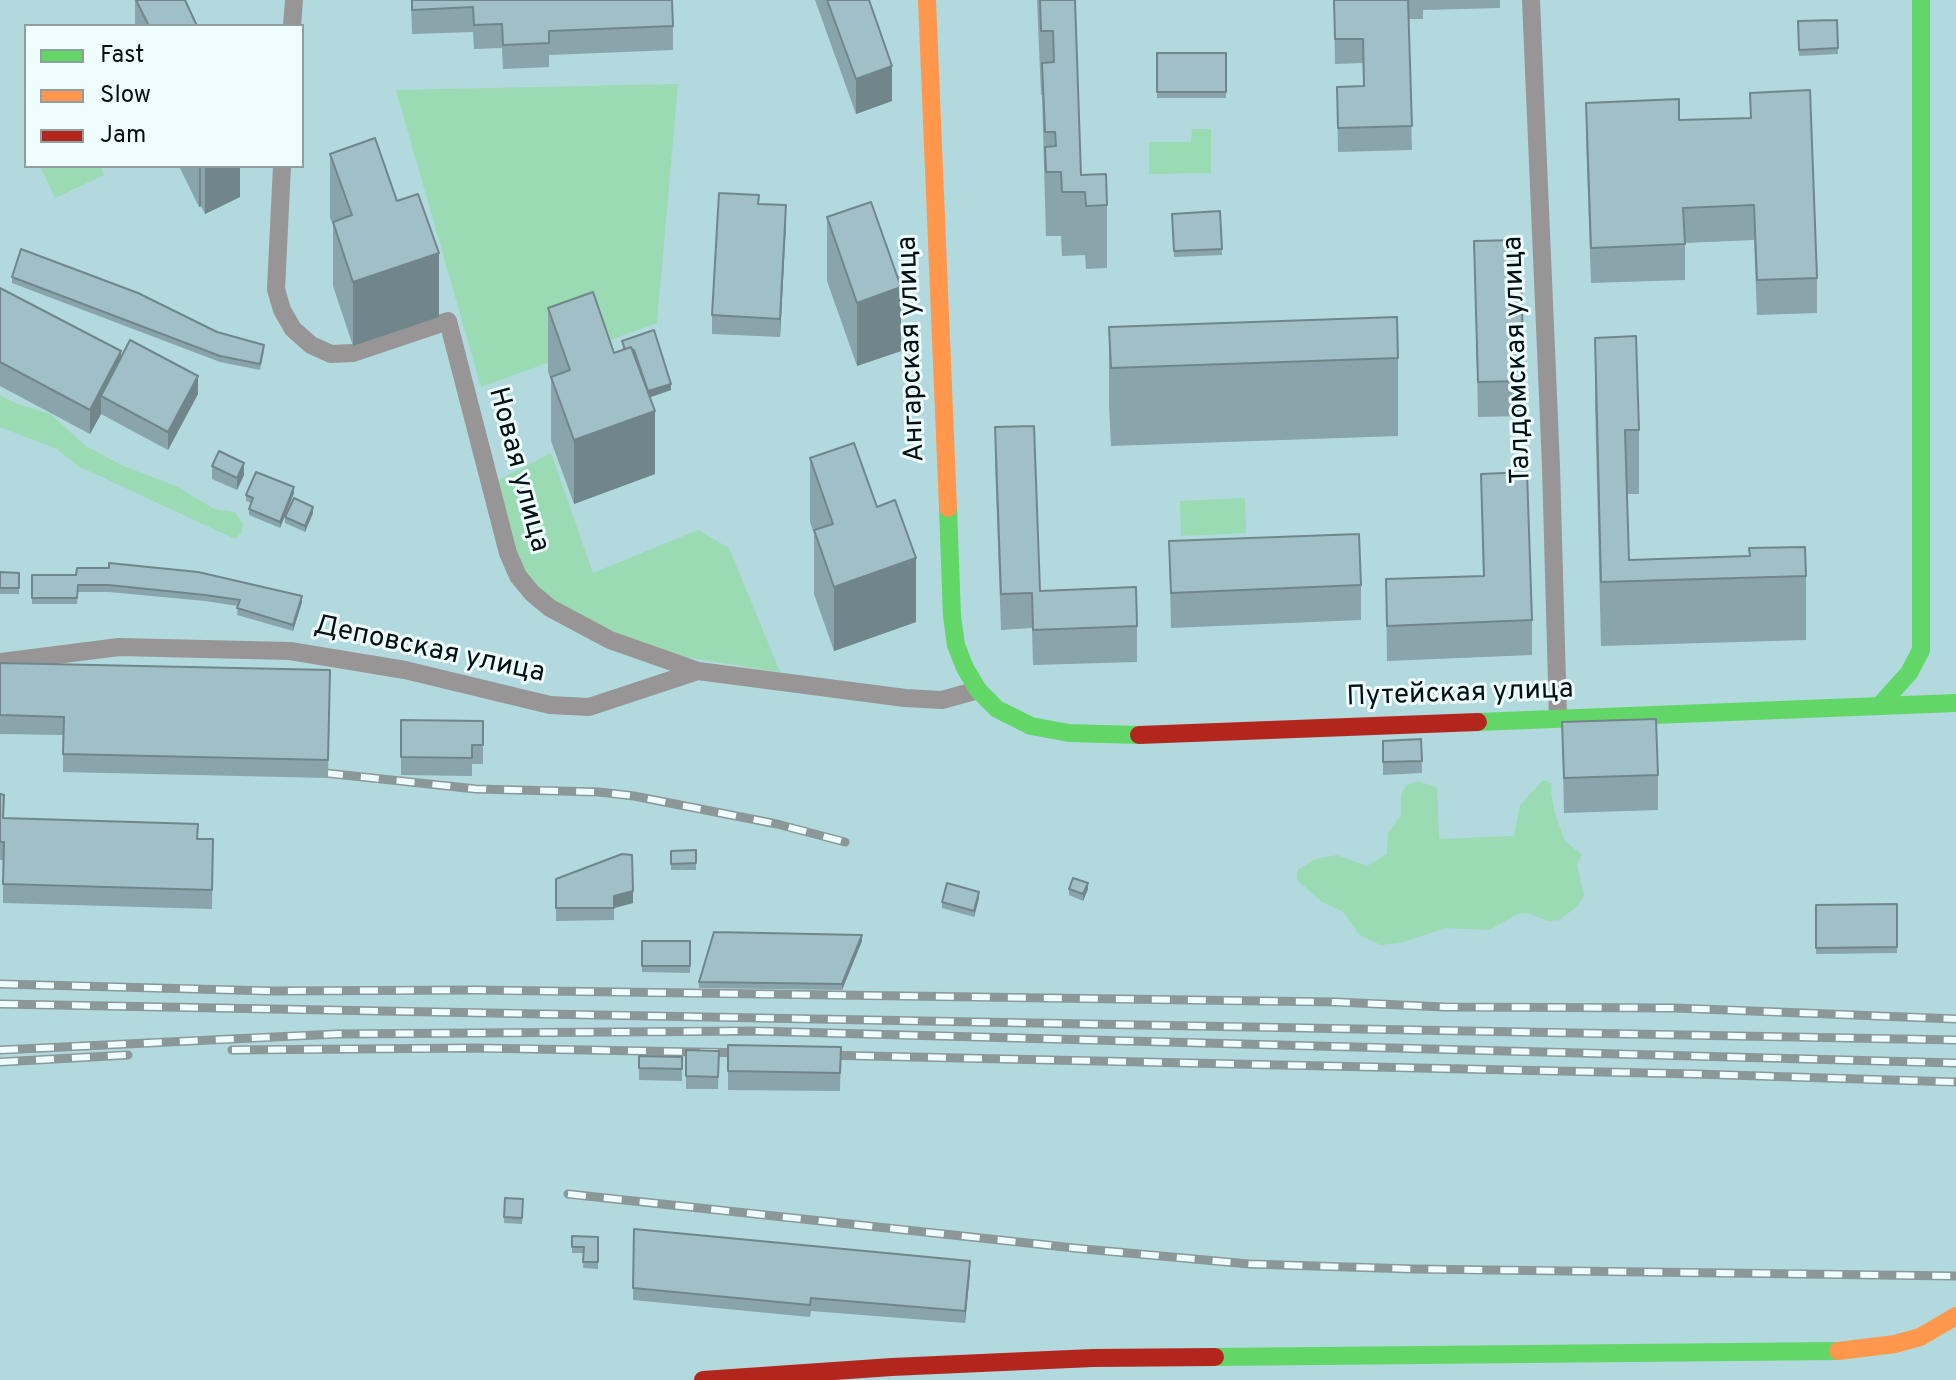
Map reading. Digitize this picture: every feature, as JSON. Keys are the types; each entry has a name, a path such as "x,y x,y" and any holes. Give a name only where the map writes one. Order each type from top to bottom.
{"street":[{"path":"292,24 294,0"},
{"name":"Ангарская улица","path":"927,0 952,616 956,645 978,690"},
{"name":"Талдомская улица","path":"1531,0 1551,466 1558,718"},
{"path":"1881,704 1909,673 1921,650 1921,0"},
{"name":"Новая улица","path":"282,168 276,289 282,310 293,329 311,345 331,354 342,354 448,321 502,533 518,576 532,593 575,623 610,640 698,671 905,698 942,700 978,690"},
{"name":"Деповская улица","path":"0,662 119,647 290,651 405,670 550,705 589,707 698,671"},
{"name":"Путейская улица","path":"978,690 997,709 1031,726 1111,736 1956,703"},
{"path":"703,1380 892,1367 1109,1358 1839,1351 1882,1347 1920,1337 1956,1316"}],"green space":[{"path":"678,84 657,323 481,387 396,90"},
{"path":"1192,129 1211,129 1211,173 1149,174 1149,142 1191,142"},
{"path":"41,168 101,168 104,175 55,198"},
{"path":"0,395 50,414 86,446 123,466 176,486 214,509 235,512 243,523 242,532 235,539 78,466 57,449 0,427"},
{"path":"551,453 593,573 698,530 729,548 780,672 683,657 600,630 552,602 522,572 493,483"},
{"path":"1245,498 1246,533 1181,536 1180,501"},
{"path":"1543,780 1552,783 1555,814 1565,841 1582,855 1577,865 1584,896 1578,906 1559,920 1548,921 1528,913 1518,914 1489,930 1445,928 1404,942 1381,945 1361,936 1342,911 1322,902 1297,880 1297,870 1316,859 1337,855 1367,866 1387,854 1388,833 1401,816 1401,795 1406,785 1419,781 1437,788 1439,839 1514,836 1520,805"}],"building":[{"path":"136,0 185,0 196,24 148,24"},
{"path":"412,0 672,0 673,26 549,31 549,43 503,45 502,24 474,25 473,7 412,10"},
{"path":"827,0 869,0 892,66 856,79"},
{"path":"1040,0 1075,0 1081,175 1106,174 1107,205 1086,206 1085,192 1062,192 1061,172 1046,172 1045,147 1056,146 1055,132 1045,132 1042,63 1054,62 1053,31 1041,31"},
{"path":"1334,0 1408,0 1412,126 1338,128 1337,87 1364,86 1363,39 1335,39"},
{"path":"1837,20 1838,48 1799,50 1798,21"},
{"path":"1157,53 1226,53 1226,92 1157,92"},
{"path":"1810,90 1817,278 1757,280 1754,205 1683,208 1685,244 1591,248 1586,103 1679,99 1679,120 1751,118 1750,93"},
{"path":"375,138 397,201 418,194 439,253 353,282 333,222 352,215 330,154"},
{"path":"719,193 759,195 758,204 786,205 780,319 712,315"},
{"path":"871,202 901,287 857,303 827,217"},
{"path":"1220,211 1222,249 1174,251 1172,214"},
{"path":"1520,240 1524,381 1478,382 1474,241"},
{"path":"21,249 138,293 217,332 264,345 260,364 220,356 12,277"},
{"path":"0,288 121,351 90,410 0,362"},
{"path":"593,292 614,353 631,347 655,411 574,440 551,377 570,370 548,308"},
{"path":"1397,317 1398,358 1111,368 1109,327"},
{"path":"654,330 671,384 648,391 634,350 631,347 625,349 622,341"},
{"path":"1636,336 1639,430 1625,430 1629,560 1750,556 1749,548 1805,547 1806,576 1601,582 1595,338"},
{"path":"130,340 198,376 168,432 101,396"},
{"path":"1034,426 1040,591 1136,587 1137,626 1033,630 1032,593 1001,594 995,427"},
{"path":"854,443 877,507 895,500 916,558 834,587 814,530 833,524 810,458"},
{"path":"219,451 244,463 237,478 212,466"},
{"path":"256,472 294,487 280,522 249,509 253,498 246,495"},
{"path":"1527,472 1532,620 1387,626 1386,579 1484,576 1481,474"},
{"path":"294,498 313,507 305,526 285,517"},
{"path":"1359,534 1361,585 1171,593 1169,541"},
{"path":"109,563 198,572 302,596 293,625 237,608 240,600 109,585 78,585 77,598 32,598 32,575 76,575 77,568 109,568"},
{"path":"0,572 19,573 19,588 0,588"},
{"path":"0,663 330,670 328,760 63,754 64,717 0,715"},
{"path":"1656,719 1658,775 1564,778 1562,722"},
{"path":"401,720 483,721 483,745 472,745 472,758 401,757"},
{"path":"1421,739 1422,761 1383,762 1383,741"},
{"path":"0,794 4,795 3,818 198,824 197,839 213,839 212,890 3,884"},
{"path":"696,850 696,863 671,864 671,851"},
{"path":"622,854 632,855 633,891 614,896 614,908 556,908 556,879"},
{"path":"1073,878 1088,883 1083,894 1069,889"},
{"path":"947,883 979,892 974,911 942,902"},
{"path":"1897,904 1897,947 1816,948 1816,905"},
{"path":"714,932 862,935 842,984 699,982"},
{"path":"642,941 690,941 690,966 642,966"},
{"path":"728,1045 841,1047 840,1073 728,1071"},
{"path":"686,1050 719,1051 718,1077 686,1076"},
{"path":"639,1056 682,1057 682,1069 639,1068"},
{"path":"505,1198 523,1199 522,1218 504,1217"},
{"path":"634,1229 970,1261 965,1311 811,1298 810,1305 633,1288"},
{"path":"572,1236 598,1237 598,1262 583,1262 584,1247 572,1247"}],"railway":[{"path":"325,773 476,789 599,792 634,796 777,824 845,842"},
{"path":"0,984 273,991 476,990 1336,1002 1444,1007 1675,1008 1956,1019"},
{"path":"0,1004 1956,1040"},
{"path":"0,1050 337,1034 753,1031 1956,1063"},
{"path":"232,1050 476,1048 752,1053"},
{"path":"0,1062 128,1055"},
{"path":"820,1055 1956,1082"},
{"path":"568,1194 1249,1264 1956,1276"}],"traffic: fast":[{"path":"1881,704 1909,673 1921,650 1921,0"},
{"path":"948,508 956,645 978,690 997,709 1031,726 1069,733 1139,735"},
{"path":"1478,722 1956,703"},
{"path":"1215,1357 1838,1351"}],"traffic: slow":[{"path":"927,0 948,508"},
{"path":"1838,1351 1895,1344 1920,1337 1956,1316"}],"traffic: jam":[{"path":"1139,735 1478,722"},
{"path":"703,1380 892,1367 1093,1358 1215,1357"}]}
